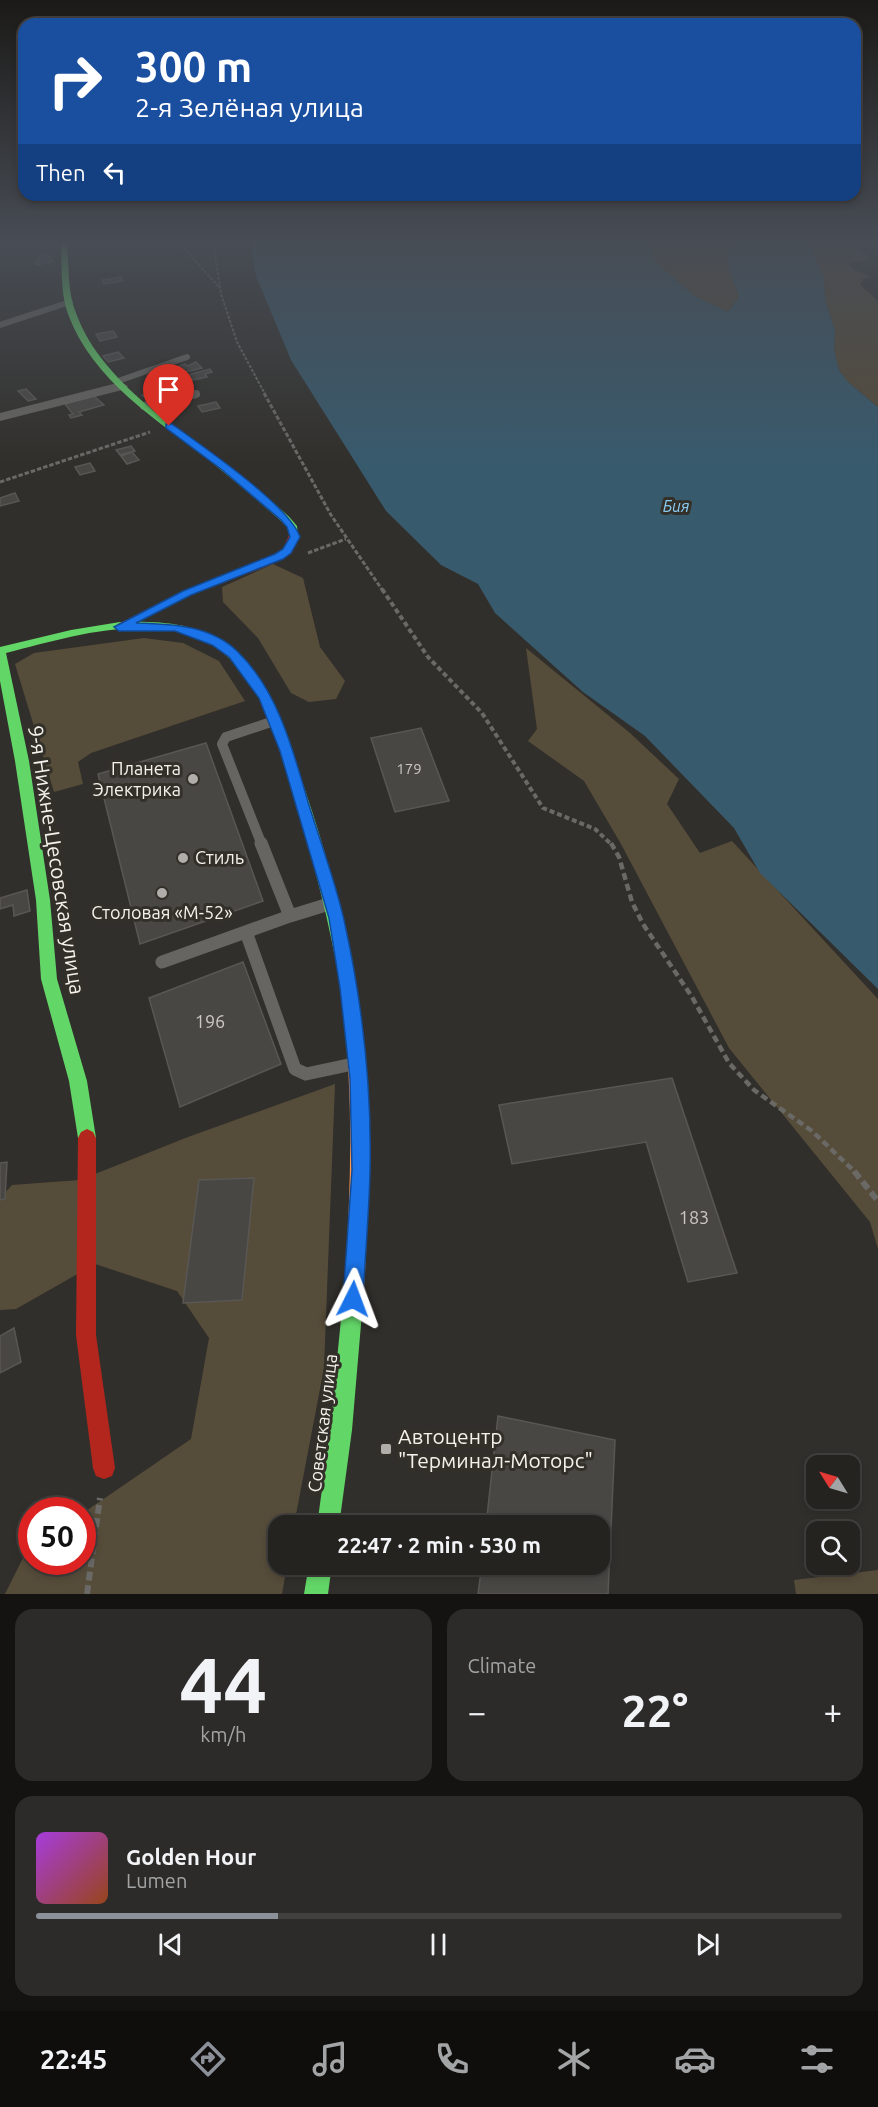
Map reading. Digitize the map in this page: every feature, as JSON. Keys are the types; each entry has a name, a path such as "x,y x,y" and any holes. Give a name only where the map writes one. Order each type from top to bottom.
{"street":[{"path":"73,315 84,339 120,384 144,406 224,467 284,518 292,526 295,537 288,551 279,556 187,593 119,627"},
{"path":"0,417 120,384"},
{"name":"Советская улица","path":"0,651 119,627 175,628 194,632 216,642 233,654 265,697 305,809 332,903 348,988 357,1064 361,1170 351,1334 337,1472 330,1515"},
{"name":"9-я Нижне-Цесовская улица","path":"0,651 22,761 43,900 49,979 78,1081 87,1138 86,1335 104,1468"},
{"path":"316,1594 319,1575"}],"lane":[{"path":"0,325 29,315"},
{"path":"120,384 187,357"},
{"path":"144,406 196,394"},
{"path":"274,721 226,737 222,744 290,916"},
{"path":"162,962 332,903"},
{"path":"246,932 295,1069 306,1074 357,1064"}],"path":[{"path":"229,315 237,342 331,515 421,648 482,713 543,808 597,830 609,839 626,871 635,909 655,944 700,1010 733,1069 750,1087 822,1139 854,1169 878,1201"},
{"path":"0,482 169,426"},
{"path":"87,1594 104,1468"}],"shaded area":[{"path":"830,315 878,315 878,407 848,382 839,370 834,350 835,330"},
{"path":"273,564 303,578 320,647 345,681 336,699 309,702 291,693 258,638 223,602 222,587"},
{"path":"144,638 183,643 219,661 245,701 91,753 78,762 83,784 54,792 15,664 34,653"},
{"path":"526,648 630,733 679,779 667,804 700,853 732,841 878,999 878,1249 870,1222 729,1048 621,844 584,781 528,741 537,729"},
{"path":"335,1084 324,1368 296,1515 268,1515 268,1575 285,1575 282,1594 5,1594 18,1568 18,1575 96,1575 96,1504 191,1439 209,1338 177,1291 95,1264 16,1309 0,1310 0,1198 12,1185 80,1180 188,1137"},
{"path":"878,1570 878,1594 796,1594 794,1580 836,1575 860,1575 860,1572"}],"water":[{"name":"Бия","path":"272,315 830,315 835,330 834,350 839,370 848,382 878,407 878,989 760,873 734,828 645,736 583,692 495,613 478,584 441,565 386,511 291,360"}],"building":[{"path":"113,331 117,337 100,341 96,334"},
{"path":"118,352 124,358 108,362 103,356"},
{"path":"196,362 202,368 182,373 177,367 185,364 188,366"},
{"path":"210,369 212,372 205,374 207,377 193,380 187,375"},
{"path":"26,389 36,399 28,401 18,391"},
{"path":"156,391 162,398 148,401 142,395"},
{"path":"94,396 104,405 79,412 82,415 71,418 69,415 73,414 65,404"},
{"path":"216,402 220,408 202,412 198,406"},
{"path":"131,446 135,451 120,455 116,450"},
{"path":"132,452 139,460 127,464 121,456"},
{"path":"90,463 95,471 80,475 75,467"},
{"path":"15,493 19,501 0,506 0,498"},
{"path":"421,728 449,801 395,812 371,738"},
{"name":"Стиль","path":"206,743 263,901 140,944 98,774"},
{"path":"27,890 30,911 14,916 13,905 0,909 0,898"},
{"path":"243,962 281,1064 180,1107 149,998"},
{"path":"672,1078 737,1273 688,1282 646,1142 512,1164 499,1105"},
{"path":"7,1162 5,1199 0,1200 0,1163"},
{"path":"254,1178 242,1300 183,1303 199,1180"},
{"path":"14,1328 21,1362 0,1373 0,1336"},
{"path":"498,1416 615,1440 610,1550 610,1515 487,1515"},
{"path":"481,1575 609,1575 608,1594 478,1594"}],"traffic: fast":[{"path":"73,315 99,361 117,381 159,418 225,468 284,518 292,526 294,535"},
{"path":"0,651 96,629 144,625 192,632 215,642 236,658 256,682 281,736 316,846 344,962"},
{"path":"0,651 22,761 43,900 49,979 78,1081 87,1138"},
{"path":"329,1515 341,1430 354,1289"},
{"path":"316,1594 319,1575"}],"traffic: slow":[{"path":"344,962 356,1043 359,1084 360,1166 354,1289"}],"traffic: jam":[{"path":"124,624 187,593 266,563 288,551 294,535"},
{"path":"87,1138 86,1335 104,1468"}],"place":[{"name":"Планета Электрика","path":"193,779"},
{"name":"Стиль","path":"183,858"},
{"name":"Столовая «М-52»","path":"162,893"},
{"name":"Автоцентр \"Терминал-Моторс\"","path":"386,1449"}],"route":[{"path":"169,426 224,467 284,518 292,526 295,537 288,551 266,563 157,606 119,627 151,626 194,632 216,642 233,654 265,697 286,751 336,918 348,988 359,1079 361,1170 353,1299"}]}
